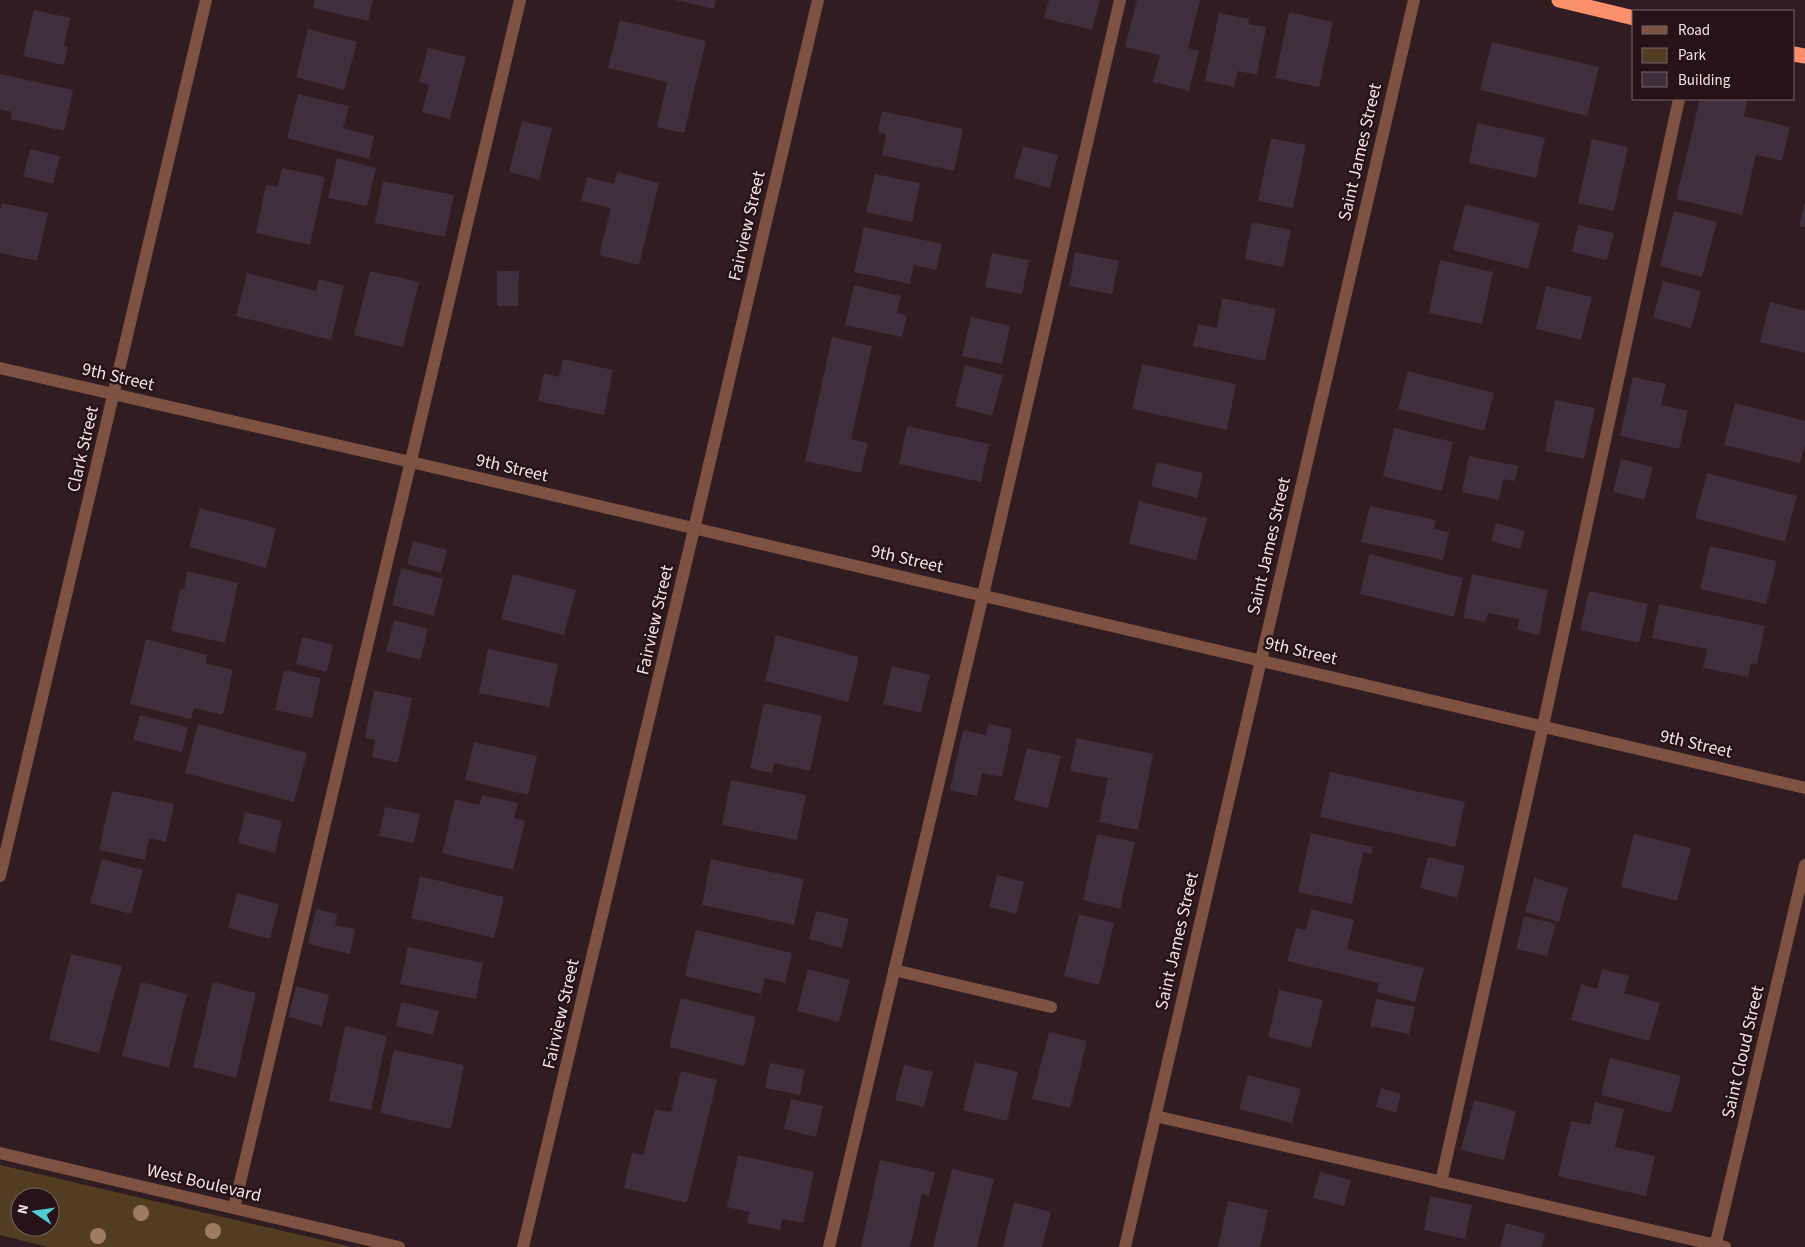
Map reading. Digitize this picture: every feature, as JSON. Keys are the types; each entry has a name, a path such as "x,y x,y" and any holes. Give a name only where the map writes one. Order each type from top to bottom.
{"highway":[{"path":"1559,0 1632,18"}],"street":[{"name":"Clark Street","path":"0,876 206,0"},
{"path":"234,1208 520,0"},
{"name":"Fairview Street","path":"523,1247 818,0"},
{"path":"829,1247 983,595 1120,0"},
{"name":"Saint James Street","path":"1125,1247 1414,0"},
{"path":"1440,1182 1544,726 1678,100"},
{"name":"9th Street","path":"0,368 983,595 1805,788"},
{"name":"Saint Cloud Street","path":"1719,1246 1805,865"},
{"path":"894,970 1051,1007"},
{"path":"1155,1116 1719,1246"},
{"name":"West Boulevard","path":"0,1153 399,1247"}],"green space":[{"path":"0,1165 352,1247 48,1247 0,1235"}],"building":[{"path":"315,0 373,0 368,21 313,8"},
{"path":"675,0 716,0 714,9"},
{"path":"1049,0 1100,0 1092,30 1044,18"},
{"path":"1137,0 1200,0 1188,48 1199,51 1189,91 1153,82 1160,55 1125,47"},
{"path":"34,10 70,18 64,46 68,47 64,65 23,56"},
{"path":"1289,12 1333,22 1319,87 1275,78"},
{"path":"1219,13 1249,19 1248,24 1266,27 1257,75 1238,71 1234,87 1205,81"},
{"path":"620,20 706,41 684,133 657,127 667,82 608,68"},
{"path":"308,29 357,42 344,90 296,77"},
{"path":"1492,42 1599,67 1587,116 1480,90"},
{"path":"428,48 466,57 450,119 422,112 429,85 419,82"},
{"path":"0,74 73,90 64,131 11,119 12,112 0,109"},
{"path":"298,94 349,106 343,128 374,136 369,159 287,138"},
{"path":"1700,100 1748,100 1744,116 1790,127 1782,161 1756,155 1742,215 1676,199"},
{"path":"882,111 963,129 954,171 882,155 886,134 878,132"},
{"path":"522,121 552,128 539,180 509,172"},
{"path":"1477,123 1545,138 1536,178 1469,163"},
{"path":"1271,138 1306,145 1293,208 1258,201"},
{"path":"1592,139 1628,147 1614,211 1578,203"},
{"path":"1023,146 1058,155 1050,188 1014,178"},
{"path":"30,149 60,156 53,184 23,176"},
{"path":"337,158 376,168 367,206 328,198"},
{"path":"282,168 325,177 310,245 256,233 266,185 278,187"},
{"path":"617,172 659,183 639,265 599,255 611,208 581,201 587,177 614,184"},
{"path":"875,174 920,183 912,222 866,212"},
{"path":"383,181 454,195 445,237 375,223"},
{"path":"2,203 48,213 37,261 0,253 0,211"},
{"path":"1465,204 1540,223 1528,269 1453,250"},
{"path":"1805,204 1805,227 1799,226"},
{"path":"1674,211 1717,222 1702,277 1660,266"},
{"path":"1252,222 1291,230 1283,267 1245,259"},
{"path":"1578,225 1614,233 1607,260 1572,252"},
{"path":"864,227 942,244 936,270 914,265 910,284 854,272"},
{"path":"1075,252 1119,261 1112,294 1069,286"},
{"path":"992,253 1029,260 1022,294 985,287"},
{"path":"1440,260 1493,272 1482,324 1429,313"},
{"path":"370,271 419,282 403,347 354,335"},
{"path":"497,271 519,271 518,306 497,306"},
{"path":"247,273 316,291 319,279 344,286 331,340 236,316"},
{"path":"1663,281 1701,291 1691,328 1653,318"},
{"path":"854,285 901,296 897,313 907,316 902,337 845,325"},
{"path":"1546,286 1592,297 1581,340 1536,329"},
{"path":"1222,298 1276,309 1265,361 1193,346 1198,324 1217,328"},
{"path":"1770,302 1805,311 1805,353 1760,342"},
{"path":"971,317 1010,326 1002,364 962,356"},
{"path":"832,337 872,346 851,439 868,443 861,473 805,461"},
{"path":"563,359 613,370 604,415 538,401 544,373 559,377"},
{"path":"1142,364 1236,384 1227,430 1132,409"},
{"path":"965,365 1003,375 992,416 955,406"},
{"path":"1408,371 1494,393 1484,431 1398,409"},
{"path":"1633,377 1666,384 1661,405 1688,411 1679,449 1620,436"},
{"path":"1555,400 1595,408 1584,459 1545,451"},
{"path":"1735,403 1805,421 1805,445 1800,463 1724,445"},
{"path":"907,426 989,444 981,482 899,464"},
{"path":"1394,428 1453,442 1442,491 1383,476"},
{"path":"1469,456 1518,466 1515,481 1503,479 1499,500 1462,492"},
{"path":"1621,459 1653,467 1644,500 1613,492"},
{"path":"1157,462 1203,473 1197,498 1151,486"},
{"path":"1707,473 1797,496 1785,542 1695,518"},
{"path":"1139,501 1207,518 1196,560 1129,544"},
{"path":"1370,506 1436,520 1434,529 1449,532 1443,560 1361,542"},
{"path":"200,508 276,528 266,568 189,547"},
{"path":"1496,523 1525,531 1520,549 1491,541"},
{"path":"413,541 447,550 441,573 407,564"},
{"path":"1710,546 1777,561 1766,604 1700,589"},
{"path":"1369,554 1463,578 1454,617 1360,594"},
{"path":"401,568 443,579 434,616 392,605"},
{"path":"187,571 238,583 225,643 171,631 180,589 184,590"},
{"path":"513,574 576,590 564,635 501,619"},
{"path":"1472,574 1548,590 1539,635 1518,630 1519,619 1488,613 1485,622 1463,618"},
{"path":"1589,591 1648,604 1639,643 1580,630"},
{"path":"1659,604 1765,626 1757,665 1751,663 1748,677 1703,668 1707,649 1652,638"},
{"path":"394,620 428,629 420,660 386,651"},
{"path":"776,635 859,657 848,702 765,681"},
{"path":"302,637 333,645 327,672 296,664"},
{"path":"146,639 207,655 205,663 233,670 223,715 194,708 191,719 130,704"},
{"path":"488,649 558,664 549,707 479,693"},
{"path":"892,666 930,675 921,713 883,704"},
{"path":"284,670 321,678 312,718 275,710"},
{"path":"374,690 412,698 398,763 372,757 375,740 365,738"},
{"path":"764,703 822,716 810,771 774,763 772,773 750,768"},
{"path":"140,715 188,727 182,752 133,740"},
{"path":"198,724 307,753 294,802 185,773"},
{"path":"989,724 1012,729 1002,777 982,773 977,796 950,790 963,730 986,735"},
{"path":"1077,738 1153,754 1138,830 1099,822 1108,778 1070,771"},
{"path":"474,742 537,756 528,795 465,780"},
{"path":"1027,748 1061,756 1048,808 1014,800"},
{"path":"1330,772 1465,802 1455,847 1320,817"},
{"path":"731,780 806,795 797,840 722,825"},
{"path":"112,791 174,804 166,842 149,838 145,860 99,850"},
{"path":"482,795 518,803 514,818 525,821 513,870 442,853 455,799 479,805"},
{"path":"385,807 420,814 414,843 379,836"},
{"path":"245,812 282,821 275,853 238,843"},
{"path":"1311,833 1373,847 1371,854 1363,852 1352,904 1298,892"},
{"path":"1097,834 1135,842 1120,909 1083,900"},
{"path":"1634,834 1691,848 1677,901 1621,887"},
{"path":"1428,857 1465,866 1457,898 1420,888"},
{"path":"102,859 143,870 131,914 90,903"},
{"path":"711,859 804,879 794,925 702,905"},
{"path":"997,875 1024,882 1016,914 989,907"},
{"path":"420,876 504,897 494,938 411,918"},
{"path":"1534,878 1568,888 1559,922 1525,912"},
{"path":"237,893 279,904 270,939 228,928"},
{"path":"316,909 337,914 335,925 355,929 350,954 308,944"},
{"path":"1311,909 1354,920 1347,949 1424,968 1415,1002 1377,992 1379,983 1287,961 1296,928 1306,930"},
{"path":"816,911 849,919 842,948 809,939"},
{"path":"1079,914 1114,923 1099,985 1064,976"},
{"path":"1524,916 1556,924 1547,956 1516,949"},
{"path":"696,930 792,953 785,983 765,978 761,994 685,976"},
{"path":"408,947 483,963 476,999 400,984"},
{"path":"71,954 122,966 99,1053 49,1040"},
{"path":"808,969 850,980 839,1022 797,1011"},
{"path":"1602,969 1629,976 1624,993 1660,1003 1649,1041 1571,1020 1581,984 1597,989"},
{"path":"141,982 187,994 169,1068 122,1056"},
{"path":"213,982 256,993 236,1078 193,1067"},
{"path":"296,986 329,995 322,1026 288,1017"},
{"path":"1279,990 1323,1000 1311,1048 1268,1037"},
{"path":"681,998 756,1017 744,1066 669,1047"},
{"path":"1376,999 1415,1007 1409,1034 1370,1026"},
{"path":"401,1002 439,1011 433,1035 396,1026"},
{"path":"345,1026 387,1036 371,1110 329,1101"},
{"path":"1049,1032 1087,1041 1070,1108 1032,1099"},
{"path":"394,1050 464,1065 451,1129 380,1113"},
{"path":"1610,1058 1681,1076 1671,1113 1601,1095"},
{"path":"975,1062 1018,1072 1007,1121 963,1110"},
{"path":"770,1063 805,1070 800,1095 765,1088"},
{"path":"904,1065 933,1072 924,1107 895,1100"},
{"path":"681,1071 717,1080 687,1203 624,1188 632,1153 643,1155 655,1109 671,1112"},
{"path":"1248,1075 1301,1089 1292,1123 1239,1109"},
{"path":"1381,1088 1401,1094 1396,1113 1376,1107"},
{"path":"791,1099 823,1106 816,1137 784,1129"},
{"path":"1474,1100 1516,1111 1504,1160 1461,1150"},
{"path":"1595,1102 1624,1109 1615,1147 1655,1156 1646,1196 1558,1176 1571,1121 1590,1125"},
{"path":"738,1155 814,1172 803,1223 782,1219 780,1230 747,1223 749,1212 727,1207"},
{"path":"880,1160 935,1172 929,1196 922,1194 910,1247 861,1247"},
{"path":"952,1169 994,1179 977,1247 933,1247"},
{"path":"1320,1172 1351,1180 1344,1206 1313,1198"},
{"path":"1430,1196 1472,1205 1465,1239 1424,1230"},
{"path":"1228,1201 1268,1210 1260,1247 1218,1247"},
{"path":"1014,1202 1051,1212 1042,1247 1003,1247"},
{"path":"1506,1223 1545,1234 1542,1247 1500,1247"}]}
